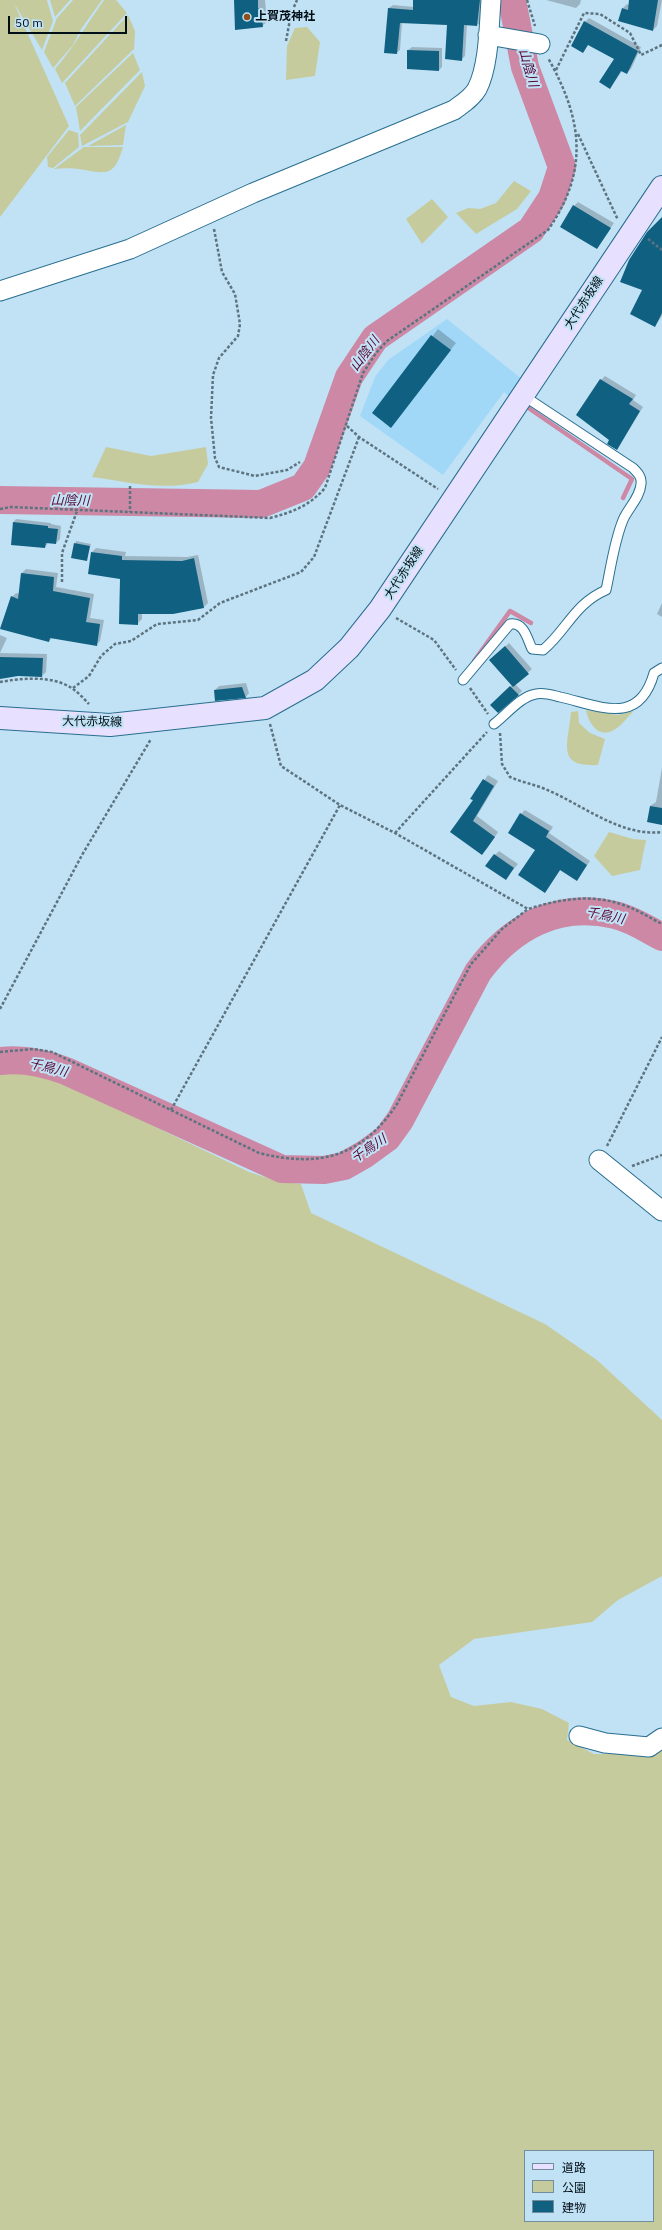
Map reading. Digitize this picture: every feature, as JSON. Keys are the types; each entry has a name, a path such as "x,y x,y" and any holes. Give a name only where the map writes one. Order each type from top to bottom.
{"main road":[{"name":"大代赤坂線","path":"0,718 110,725 266,708 315,680 349,648 380,609 524,396 626,239 662,187"}],"street":[{"path":"0,291 130,249 211,211 454,110 466,102 477,90 482,76 491,0"},
{"path":"488,35 540,44"},
{"path":"599,1160 662,1211"},
{"path":"579,1736 605,1743 649,1747 662,1738"}],"lane":[{"path":"463,680 510,624 516,623 521,626 532,649 543,650 582,604 592,596 606,590 618,534 624,518 638,496 641,483 640,475 633,468 524,396"},
{"path":"494,724 527,697 534,694 551,694 611,708 631,707 646,695 650,689 654,673 662,668"}],"path":[{"path":"286,41 291,14 297,0"},
{"path":"527,0 540,44 555,71 577,132 626,239"},
{"path":"555,71 584,13 600,14 630,33 641,55 662,45"},
{"path":"0,509 11,507 270,518 289,513 315,499 325,488 347,426 363,373 376,353 387,341 548,230 562,210 573,184 577,162 577,132"},
{"path":"211,211 222,272 235,294 240,324 238,336 219,358 213,375 211,418 215,458 219,467 255,476 287,470 300,462"},
{"path":"347,426 360,437 453,499"},
{"path":"73,688 89,676 101,656 115,644 130,641 156,624 198,620 220,603 301,572 314,557 360,437"},
{"path":"130,486 130,512"},
{"path":"62,582 62,553 77,511"},
{"path":"380,609 434,640 501,734 502,764 510,777 545,789 625,828 642,832 662,832"},
{"path":"0,682 15,679 51,680 73,688 110,725"},
{"path":"266,708 281,766 340,805 395,833 528,909"},
{"path":"0,1009 82,855 162,720"},
{"path":"395,833 494,724"},
{"path":"171,1110 340,805"},
{"path":"0,1052 33,1049 52,1052 259,1153 293,1159 334,1157 371,1137 386,1122 471,964 502,929 528,909 571,898 599,899 626,905 662,924"},
{"path":"599,1160 662,1037"},
{"path":"614,1173 662,1155"}],"shaded area":[{"path":"447,319 523,380 512,399 504,392 443,475 360,416 375,377 388,360"}],"green space":[{"path":"0,0 47,0 53,21 42,50 14,3 69,126 0,217"},
{"path":"50,0 70,0 55,17"},
{"path":"73,0 102,0 81,29 73,45 53,68 44,52 57,18"},
{"path":"104,0 116,0 127,13 62,83 55,69"},
{"path":"128,15 135,31 134,49 75,106 65,83"},
{"path":"307,27 320,42 315,76 286,80 287,46 295,28"},
{"path":"133,53 140,70 80,131 76,107"},
{"path":"142,72 145,86 128,122 82,146 80,135"},
{"path":"126,125 123,145 88,146"},
{"path":"69,130 78,133 79,147 53,168 48,167 47,157"},
{"path":"84,147 123,147 114,167 106,172 93,172 81,169 66,168 54,169"},
{"path":"514,181 531,191 517,209 476,234 456,213 468,208 480,209 496,203"},
{"path":"432,199 448,217 422,244 406,219"},
{"path":"106,447 151,456 206,447 208,464 198,482 185,485 145,485 92,477"},
{"path":"586,710 618,715 634,711 618,727 607,733 594,727"},
{"path":"578,711 579,723 590,733 605,739 598,765 585,765 570,758 567,744 571,712"},
{"path":"609,832 633,839 646,840 640,870 612,876 594,856"},
{"path":"12,1072 34,1073 54,1078 249,1172 277,1181 301,1184 311,1213 545,1324 597,1360 662,1420 662,1576 618,1600 592,1622 474,1639 439,1665 451,1697 474,1706 511,1702 542,1709 569,1723 567,1740 594,1754 652,1754 662,1746 662,2230 0,2230 0,1074"}],"building":[{"path":"234,0 258,0 258,8 261,8 263,27 235,30"},
{"path":"413,0 480,0 477,26 464,25 462,61 445,59 447,25 400,23 397,54 384,53 388,8 413,10"},
{"path":"629,0 658,0 653,31 618,21 622,8 628,10"},
{"path":"584,21 638,51 627,74 621,71 610,89 599,82 614,59 588,45 583,53 571,46"},
{"path":"407,50 439,51 439,71 407,69"},
{"path":"573,205 611,228 597,249 560,227"},
{"path":"662,217 662,313 655,327 630,314 642,290 620,282 629,260 647,232"},
{"path":"431,335 451,350 391,428 372,413"},
{"path":"600,379 633,399 629,404 640,411 617,450 607,444 609,440 576,415"},
{"path":"13,522 48,526 48,528 58,529 56,544 46,543 45,548 11,545"},
{"path":"74,543 90,546 87,561 71,558"},
{"path":"91,552 122,556 122,560 182,561 194,558 204,608 173,614 138,614 138,625 119,624 120,579 88,574"},
{"path":"21,573 54,577 53,591 90,598 86,622 100,624 97,646 50,638 49,642 0,629 11,596 18,599"},
{"path":"505,646 529,674 513,687 489,660"},
{"path":"0,657 43,658 42,677 18,676 0,679"},
{"path":"510,686 519,695 498,713 490,705"},
{"path":"242,687 246,698 215,701 214,690"},
{"path":"483,779 494,786 473,821 495,837 482,855 450,832 473,800 470,799"},
{"path":"650,806 662,808 662,825 647,822"},
{"path":"520,813 549,831 546,837 587,865 577,881 560,870 545,893 518,875 535,850 508,833"},
{"path":"494,854 514,868 506,880 485,866"}],"waterway":[{"name":"山陰川","path":"0,500 261,504 303,487 317,467 349,377 375,338 531,230 552,198 562,167 525,67 512,0"},
{"path":"527,407 632,479 623,498"},
{"path":"474,661 510,611 531,623"},
{"name":"千鳥川","path":"0,1061 17,1060 34,1062 66,1071 282,1169 324,1170 344,1166 365,1154 387,1138 400,1120 478,972 505,942 521,930 538,921 555,915 574,912 594,912 615,915 627,919 662,937"}],"place":[{"name":"上賀茂神社","path":"247,17"}]}
